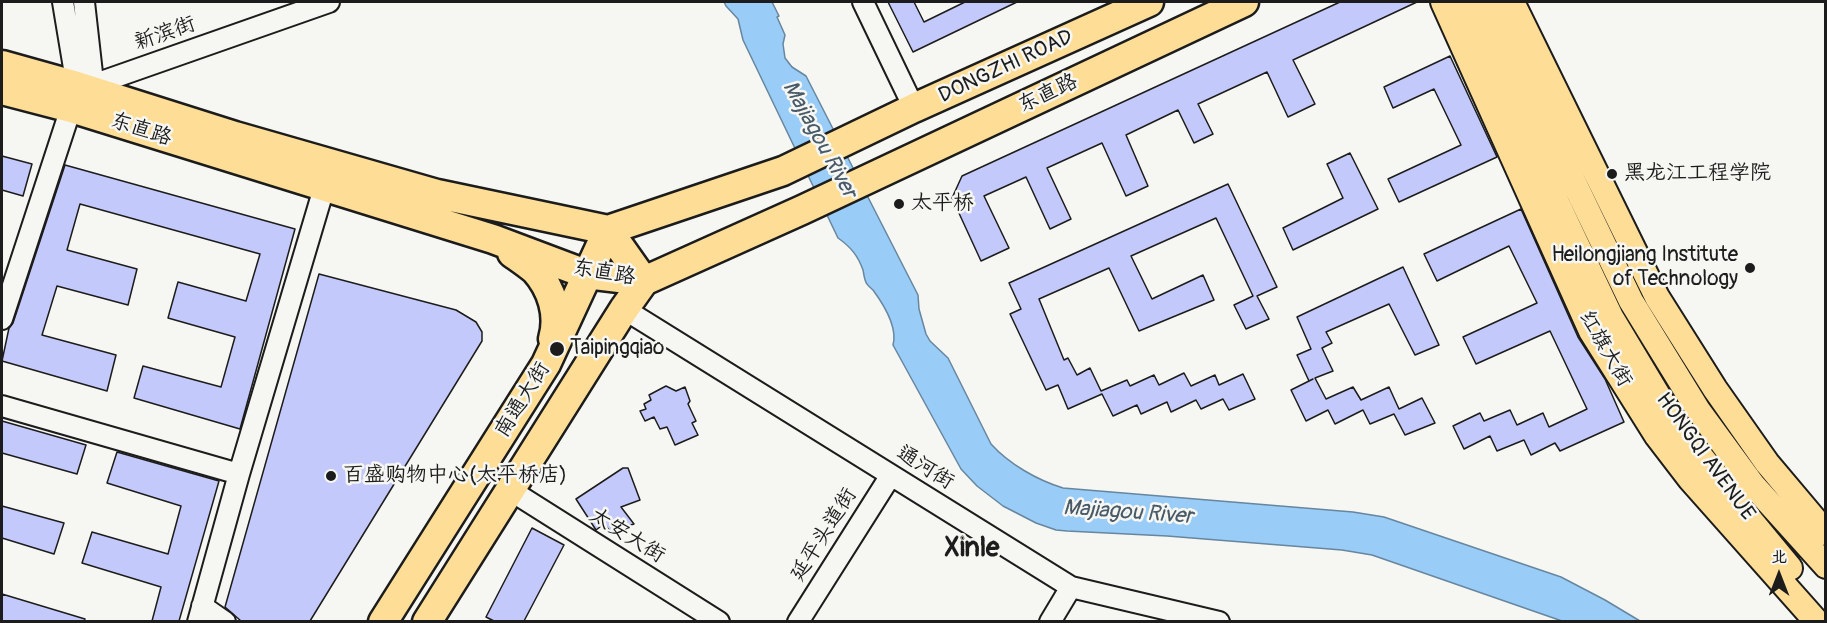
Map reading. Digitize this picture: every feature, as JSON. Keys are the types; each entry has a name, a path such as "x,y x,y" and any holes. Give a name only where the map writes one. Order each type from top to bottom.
{"highway":[{"name":"DONGZHI ROAD","path":"864,133 914,108 1149,2"},
{"name":"东直路","path":"2,65 324,188 493,239 586,274 644,281 802,210 1244,2"},
{"name":"东直路","path":"2,90 78,93 236,136 437,195 608,230 783,171 864,133"},
{"name":"南通大街","path":"383,621 546,364 608,230"},
{"path":"608,230 644,281"},
{"path":"493,239 534,270 548,289 556,309 556,327 546,364"},
{"name":"南通大街","path":"427,621 644,281"}],"main road":[{"name":"红旗大街","path":"1443,2 1591,330 1657,436 1690,478 1817,621"},
{"name":"HONGQI AVENUE","path":"1462,2 1611,317 1651,384 1674,422 1752,522 1826,609"},
{"name":"HONGQI AVENUE","path":"1487,2 1631,301 1698,410 1732,457 1753,485 1825,566"},
{"path":"1512,2 1658,297 1714,389 1767,463 1826,533"},
{"path":"2,55 78,93"},
{"path":"2,99 78,93"}],"street":[{"path":"63,2 78,93"},
{"path":"2,319 78,93 84,2"},
{"name":"新滨街","path":"78,93 329,2"},
{"path":"863,2 914,108"},
{"path":"225,621 200,614 324,188"},
{"name":"通河街","path":"624,309 1071,587 1220,621"},
{"path":"2,406 239,474"},
{"name":"延平头道街","path":"798,621 891,475"},
{"name":"太安大街","path":"510,490 719,621"},
{"path":"1050,621 1071,587"}],"water":[{"name":"Majiagou River","path":"724,2 772,2 785,35 783,44 785,58 792,67 806,76 918,295 919,309 926,334 948,358 991,444 1015,465 1043,481 1063,488 1353,512 1384,517 1561,577 1640,621 1562,621 1372,555 1342,550 1167,536 1056,530 1036,523 1003,506 977,486 961,469 893,345 894,331 885,309 868,286 856,256 838,238 743,40 738,19"}],"building":[{"path":"888,2 914,2 924,22 965,2 1017,2 913,52"},
{"path":"1340,2 1417,2 1293,60 1315,104 1288,117 1267,72 1198,104 1213,134 1194,143 1178,110 1126,135 1148,186 1126,196 1102,143 1047,168 1071,219 1050,229 1026,177 984,196 1009,248 981,261 952,198 962,176"},
{"path":"1450,56 1497,157 1399,202 1388,179 1461,145 1434,89 1393,108 1384,87"},
{"path":"1350,153 1378,209 1293,250 1283,228 1343,198 1327,164"},
{"path":"2,156 32,164 23,196 2,190"},
{"path":"65,165 295,229 240,429 134,398 143,366 221,387 235,337 168,318 178,282 246,301 260,254 80,204 67,250 137,269 128,305 57,286 42,335 116,355 107,391 2,361 9,328 13,323"},
{"path":"1228,184 1277,287 1257,296 1269,319 1246,329 1234,305 1253,296 1216,218 1131,256 1152,299 1203,275 1214,300 1139,331 1109,268 1039,299 1064,360 1068,358 1077,375 1090,368 1101,391 1127,380 1130,386 1154,375 1159,385 1184,373 1191,386 1215,375 1219,385 1243,374 1255,399 1229,410 1223,399 1201,409 1196,400 1171,412 1167,402 1141,414 1137,405 1113,416 1102,394 1068,409 1058,385 1046,390 1010,314 1021,309 1009,283"},
{"path":"1521,209 1578,337 1605,379 1624,422 1560,451 1555,443 1531,455 1524,440 1497,451 1490,436 1464,449 1453,426 1480,413 1484,421 1510,410 1517,425 1543,413 1549,427 1587,409 1550,331 1476,364 1463,337 1537,303 1509,246 1437,281 1424,254"},
{"path":"1403,267 1439,345 1415,355 1389,304 1326,332 1332,343 1322,348 1333,371 1315,378 1326,399 1353,387 1361,400 1389,387 1399,409 1422,398 1435,423 1405,435 1394,414 1370,424 1363,410 1335,424 1328,410 1306,421 1291,390 1309,381 1297,355 1311,349 1297,317"},
{"name":"百盛购物中心(太平桥店)","path":"319,274 456,310 476,322 482,332 482,341 310,621 241,621 225,607"},
{"path":"666,386 676,391 685,387 690,401 688,404 696,421 692,423 698,435 675,445 667,427 660,429 654,417 645,421 640,411 646,409 644,404 651,400 649,395"},
{"path":"2,421 86,445 77,474 2,453"},
{"path":"117,452 219,481 179,621 152,621 161,587 82,563 92,532 168,554 181,506 107,483"},
{"path":"623,468 628,468 640,500 621,507 634,524 610,531 604,524 596,530 576,499"},
{"path":"2,506 64,523 54,554 2,538"},
{"path":"532,528 564,545 524,621 494,621 486,617"},
{"path":"2,594 85,619 84,621 2,621"}],"place":[{"name":"黑龙江工程学院","path":"1612,174"},
{"name":"太平桥","path":"899,204"},
{"name":"Heilongjiang Institute of Technology","path":"1750,268"},
{"name":"Taipingqiao","path":"557,349"},
{"name":"百盛购物中心(太平桥店)","path":"331,476"}],"district":[{"name":"Xinle","path":"972,549"}]}
